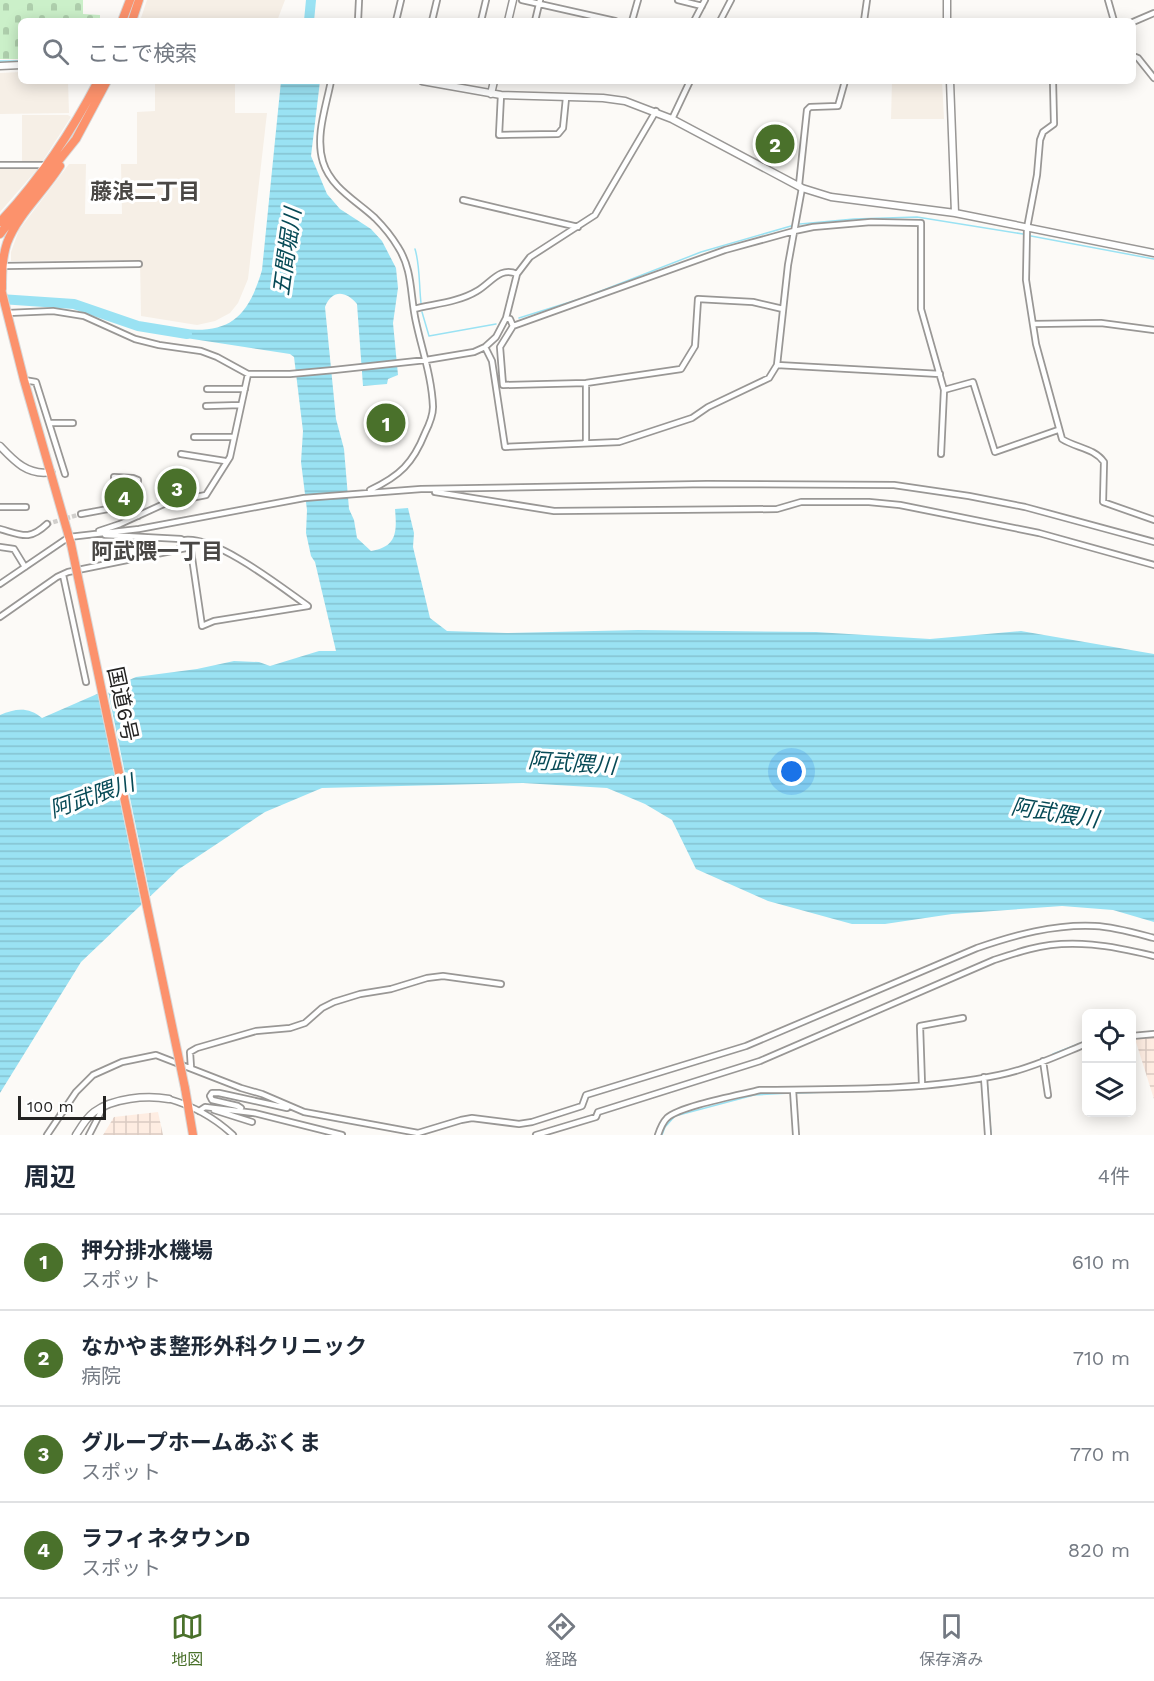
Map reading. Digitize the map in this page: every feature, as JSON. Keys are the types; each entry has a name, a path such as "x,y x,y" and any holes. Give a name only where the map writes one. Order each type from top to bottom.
{"highway":[{"path":"123,18 130,0"},
{"path":"133,18 139,0"},
{"path":"0,222 48,165 68,136 96,84"},
{"path":"0,234 76,139 105,84"},
{"name":"国道6号","path":"76,139 53,177 14,228 7,243 1,287 24,380 70,540 193,1135"}],"street":[{"path":"358,18 359,0"},
{"path":"397,18 401,0"},
{"path":"432,18 437,0"},
{"path":"482,18 486,0"},
{"path":"509,18 513,0"},
{"path":"522,0 603,18"},
{"path":"633,18 638,0"},
{"path":"678,0 702,6"},
{"path":"696,18 705,0"},
{"path":"722,18 731,0"},
{"path":"864,18 867,0"},
{"path":"947,0 947,18"},
{"path":"1108,0 1113,18"},
{"path":"536,18 539,2"},
{"path":"1136,21 1154,13"},
{"path":"1136,57 1154,78"},
{"path":"0,66 18,65"},
{"path":"330,84 321,129 324,163 339,188 376,219 404,256 408,267 433,410 415,455 404,470 388,482 367,492"},
{"path":"438,84 501,95 614,99 656,111 801,187 831,197 955,213 1154,253"},
{"path":"491,94 493,84"},
{"path":"672,119 689,84"},
{"path":"485,347 492,362 505,447 619,442 682,422 769,378 777,365 801,187 807,110 810,107 838,106 844,84"},
{"path":"950,84 955,213"},
{"path":"1053,84 1054,124 1043,132 1040,140 1037,175 1027,228 1026,280 1036,344 1062,439 1069,444 1093,452 1104,462 1103,502 1154,520"},
{"path":"501,95 499,135 558,134 563,128 566,98"},
{"path":"7,310 54,311 84,315 135,339 201,351 217,357 248,375 334,370 461,355 485,347 496,337 506,318 517,274 530,256 595,215 656,111"},
{"path":"0,165 48,165"},
{"path":"463,200 578,227"},
{"path":"783,309 753,302 698,299 695,346 681,369 586,383 503,385 500,347 513,326 725,250 794,231 871,222 921,223 921,309 944,390 941,454"},
{"path":"3,266 139,264"},
{"path":"414,309 476,292 501,272 511,271 517,274"},
{"path":"506,318 510,319 513,326"},
{"path":"1033,324 1101,323 1154,330"},
{"path":"777,365 940,374"},
{"path":"0,584 70,540 120,524 166,503 206,495 224,468 225,461 230,457 248,375"},
{"path":"24,380 36,382 65,474"},
{"path":"944,390 973,382 995,452 1058,430"},
{"path":"586,383 586,444"},
{"path":"207,389 245,389"},
{"path":"206,406 241,405"},
{"path":"49,423 73,423"},
{"path":"194,437 234,437"},
{"path":"0,446 18,465 35,472 51,472"},
{"path":"181,454 225,461"},
{"path":"114,477 138,480 135,504 138,516"},
{"path":"88,534 139,529 304,498 367,492 707,484 894,485 1025,507 1154,542"},
{"path":"421,489 554,511 777,509 801,502 869,502 900,505 1039,532 1154,565"},
{"path":"81,514 135,504"},
{"path":"0,507 26,507"},
{"path":"0,529 32,536 47,524"},
{"path":"88,534 193,540 206,543 257,569 308,606 214,621 202,626 191,547 185,540"},
{"path":"0,547 14,549 25,567"},
{"path":"0,617 68,572 191,547"},
{"path":"63,575 86,682"},
{"path":"239,1110 241,1108 238,1106 216,1102 210,1096 212,1093 219,1093 387,1129 418,1133 461,1119 472,1118 519,1124 532,1122 582,1106 586,1095 746,1046 977,948 1011,937 1066,927 1095,926 1120,929 1154,938"},
{"path":"536,1135 760,1061 994,960 1031,948 1090,944 1122,948 1154,956"},
{"path":"191,1068 190,1052 197,1048 256,1031 290,1028 305,1023 322,1008 345,998 443,976 501,984"},
{"path":"922,1084 920,1026 963,1018"},
{"path":"1136,1036 1154,1034"},
{"path":"658,1135 665,1120 675,1112 760,1090 922,1084 1001,1075 1082,1046"},
{"path":"47,1135 83,1083 93,1075 107,1068 156,1056 276,1100 292,1109"},
{"path":"1043,1061 1048,1095"},
{"path":"984,1077 988,1135"},
{"path":"793,1090 796,1135"},
{"path":"76,1135 87,1118 104,1106 149,1097 169,1099 199,1111 213,1118 233,1135"},
{"path":"89,1135 104,1106"},
{"path":"199,1111 205,1107 239,1110 342,1135"},
{"path":"208,1107 252,1122"}],"shaded area":[{"path":"147,0 285,0 278,18 141,18"},
{"path":"18,72 18,84 68,84 69,113 0,114 0,73"},
{"path":"155,84 235,84 235,113 267,113 248,279 238,303 230,313 215,321 197,325 141,316 140,260 11,261 11,252 19,230 69,164 86,164 85,214 122,214 121,164 137,164 137,112 155,111"},
{"path":"892,84 942,84 944,119 891,119"},
{"path":"22,115 68,115 71,117 42,162 22,162"},
{"path":"40,166 0,212 0,167"},
{"path":"1154,1037 1154,1099 1136,1042 1136,1039"},
{"path":"158,1112 163,1135 103,1135 114,1117"}],"green space":[{"path":"0,0 83,0 83,14 100,15 100,18 18,18 18,59 0,59"}],"water":[{"name":"阿武隈川","path":"281,84 320,84 311,156 327,194 340,209 371,229 382,241 396,268 398,288 393,323 398,375 388,379 387,384 363,386 357,304 348,296 339,294 331,297 325,307 336,419 344,449 349,509 354,520 357,538 371,551 380,549 391,542 396,525 395,509 408,508 414,533 413,547 430,618 447,631 507,633 638,630 816,632 930,639 1021,631 1154,654 1154,922 1113,910 1062,906 952,914 885,924 852,924 768,901 696,869 672,820 645,804 607,788 523,783 322,788 265,812 179,869 81,962 0,1093 0,715 11,711 27,710 42,718 136,677 197,669 234,661 259,662 270,666 319,651 336,651 306,533 307,510 301,462 303,431 294,357 290,354 173,336 174,328 208,329 232,321 242,313 249,302 262,270"}],"pier":[{"path":"107,686 151,900 142,908 97,690"}],"waterway":[{"name":"五間堀川","path":"309,18 311,0"},
{"path":"0,61 18,61"},
{"path":"800,224 917,217 1023,234"},
{"path":"519,318 583,298 701,252 791,226"},
{"path":"1031,236 1154,259"},
{"path":"415,249 421,303"},
{"name":"五間堀川","path":"0,299 74,304 138,326 187,334"},
{"path":"422,312 429,336 496,324"},
{"path":"1136,1033 1154,1031"},
{"path":"1053,1054 1082,1043"},
{"path":"991,1135 987,1080 1012,1074"},
{"path":"797,1093 931,1087"},
{"path":"662,1135 665,1127 675,1116 754,1095 791,1093"}],"tunnel":[{"path":"47,524 81,514"}],"place":[{"name":"なかやま整形外科クリニック","path":"775,144"},
{"name":"押分排水機場","path":"386,423"},
{"name":"グループホームあぶくま","path":"177,488"},
{"name":"ラフィネタウンD","path":"124,497"}],"district":[{"name":"藤浪二丁目","path":"145,191"},
{"name":"阿武隈一丁目","path":"157,551"}]}
